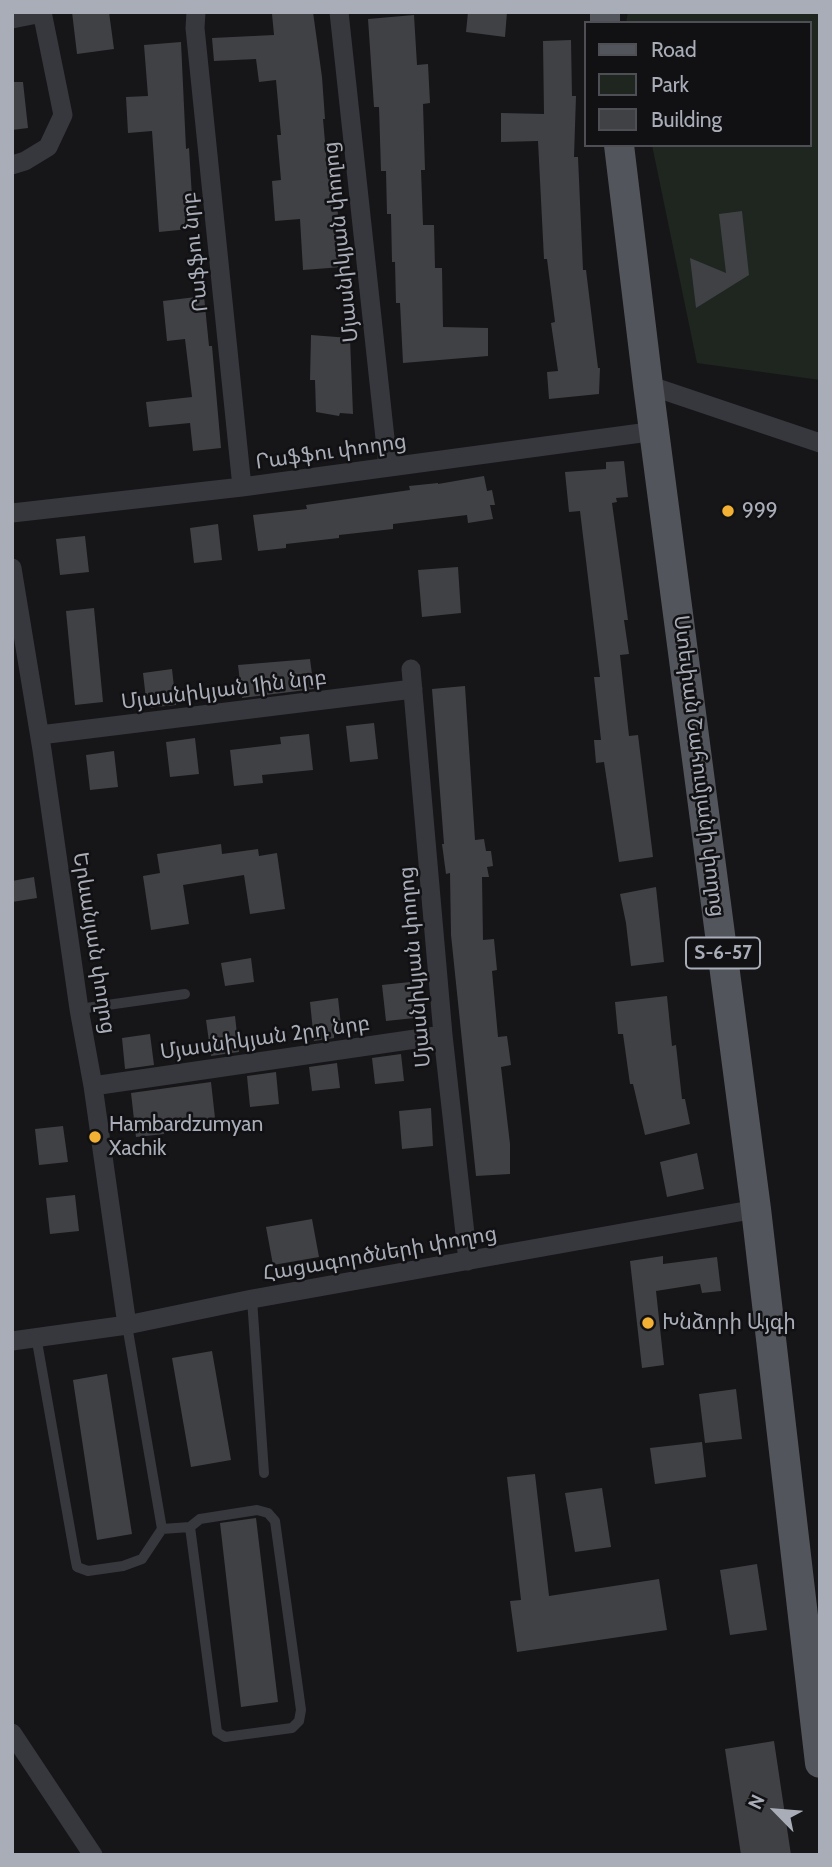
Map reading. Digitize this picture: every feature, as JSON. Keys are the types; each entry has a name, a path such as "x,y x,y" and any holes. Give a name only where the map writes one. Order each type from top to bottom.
{"main road":[{"name":"Ստեփան Շահումյանի փողոց","path":"619,147 756,1209 820,1763"}],"street":[{"name":"Րաֆֆու նրբ","path":"196,12 195,29 242,487"},
{"name":"Մյասնիկյան փողոց","path":"339,12 388,466"},
{"path":"12,19 42,13 63,115 47,147 25,161 12,165"},
{"path":"648,385 820,443"},
{"name":"Րաֆֆու փողոց","path":"12,513 242,487 656,431"},
{"name":"Երևանյան փողոց","path":"12,568 40,735 127,1325"},
{"name":"Մյասնիկյան փողոց","path":"411,669 443,1035 468,1262"},
{"name":"Մյասնիկյան 1ին նրբ","path":"40,735 413,689"},
{"name":"Մյասնիկյան 2րդ նրբ","path":"93,1086 443,1035"},
{"name":"Հացագործների փողոց","path":"12,1340 127,1325 252,1299 756,1209"},
{"path":"12,1733 93,1855"}],"lane":[{"path":"79,1009 185,994"},
{"path":"252,1299 264,1473"},
{"path":"36,1336 78,1567 88,1571 123,1566 142,1559 162,1529 127,1325"},
{"path":"162,1529 190,1527 200,1518 257,1510 268,1513 275,1521 301,1710 299,1721 292,1728 225,1737 217,1732 190,1527"}],"green space":[{"path":"628,12 820,12 820,380 697,363 652,147 811,147 811,21 626,21"}],"building":[{"path":"72,12 109,12 114,49 77,54"},
{"path":"313,12 322,77 328,177 335,177 342,267 303,270 300,219 275,221 272,181 281,180 277,135 281,135 276,80 259,82 256,59 214,61 212,38 274,35 272,14"},
{"path":"468,12 507,12 505,37 466,32"},
{"path":"414,15 417,65 428,64 430,103 423,104 423,225 434,225 435,268 442,268 443,327 488,328 488,356 403,363 400,303 396,303 395,262 392,262 391,214 387,214 386,171 381,171 379,107 374,107 368,19"},
{"path":"571,40 572,96 576,96 574,157 578,157 583,270 586,270 600,368 599,394 549,399 547,372 558,371 551,323 555,322 547,259 544,259 538,141 501,142 501,113 544,114 543,41"},
{"path":"181,42 186,149 189,148 192,197 196,197 199,228 159,232 152,131 128,133 126,97 148,96 144,45"},
{"path":"12,82 23,82 28,128 12,130"},
{"path":"742,211 749,275 696,308 690,258 726,273 719,214"},
{"path":"204,296 209,346 212,346 221,448 193,451 190,423 149,427 146,402 192,397 185,339 167,341 163,301"},
{"path":"311,335 350,338 353,414 340,413 339,416 316,412 315,380 310,380"},
{"path":"624,461 628,497 616,498 617,502 612,503 628,620 624,620 629,654 620,655 629,736 638,735 653,857 619,862 604,762 596,763 594,740 601,740 594,677 600,677 580,511 569,512 565,472 606,469 606,462"},
{"path":"484,476 487,491 492,490 495,505 490,505 493,519 468,523 467,515 393,524 393,529 339,535 339,538 286,544 286,548 258,551 253,515 307,509 306,505 410,490 409,486"},
{"path":"218,524 222,560 194,563 190,528"},
{"path":"85,536 89,572 60,575 56,539"},
{"path":"458,567 461,613 422,617 418,570"},
{"path":"94,608 103,702 75,705 66,611"},
{"path":"310,659 314,689 242,698 238,665"},
{"path":"172,669 176,705 147,708 143,673"},
{"path":"465,686 475,840 484,839 486,851 491,851 493,866 487,867 489,877 482,877 483,940 494,939 497,970 492,971 498,1037 507,1036 511,1065 501,1067 510,1144 510,1174 476,1176 451,935 450,873 446,874 442,844 432,689"},
{"path":"374,723 378,759 350,762 346,726"},
{"path":"309,734 313,770 262,775 263,783 234,786 230,750 281,744 280,737"},
{"path":"195,738 199,774 170,777 166,742"},
{"path":"114,751 118,787 90,790 86,755"},
{"path":"221,844 222,854 258,849 259,856 277,853 285,909 250,914 244,875 183,885 189,924 151,930 143,876 160,873 157,854"},
{"path":"34,877 37,898 12,902 12,881"},
{"path":"656,887 664,962 631,966 620,894"},
{"path":"251,958 254,982 225,986 221,963"},
{"path":"410,982 415,1018 386,1021 382,985"},
{"path":"667,996 672,1046 676,1045 682,1099 685,1099 690,1124 645,1135 633,1084 630,1084 623,1034 618,1034 615,1002"},
{"path":"338,998 342,1034 314,1041 310,1002"},
{"path":"235,1016 239,1052 211,1056 206,1020"},
{"path":"150,1034 154,1065 125,1069 122,1038"},
{"path":"401,1054 404,1081 375,1084 372,1058"},
{"path":"337,1063 340,1088 312,1091 309,1067"},
{"path":"276,1072 279,1104 250,1107 247,1076"},
{"path":"211,1082 215,1118 163,1124 164,1134 136,1137 131,1093"},
{"path":"431,1108 433,1146 402,1149 399,1111"},
{"path":"63,1126 68,1162 39,1165 35,1129"},
{"path":"697,1153 704,1189 667,1197 660,1162"},
{"path":"75,1195 79,1231 50,1234 46,1198"},
{"path":"312,1219 319,1257 273,1265 266,1227"},
{"path":"663,1256 663,1264 717,1257 721,1291 702,1293 700,1284 656,1291 664,1365 642,1368 630,1261"},
{"path":"212,1351 231,1460 191,1467 172,1358"},
{"path":"107,1374 132,1534 97,1540 73,1380"},
{"path":"736,1389 742,1439 705,1443 699,1394"},
{"path":"702,1442 706,1477 655,1484 650,1448"},
{"path":"535,1474 549,1596 659,1579 667,1630 517,1652 510,1601 521,1600 507,1477"},
{"path":"602,1488 611,1547 575,1552 565,1493"},
{"path":"256,1518 278,1702 241,1707 220,1523"},
{"path":"757,1564 767,1630 730,1635 720,1570"},
{"path":"774,1741 791,1855 741,1855 725,1749"}],"place":[{"name":"999","path":"728,511"},
{"name":"Hambardzumyan Xachik","path":"95,1137"},
{"name":"Խնձորի Այգի","path":"648,1323"}]}
